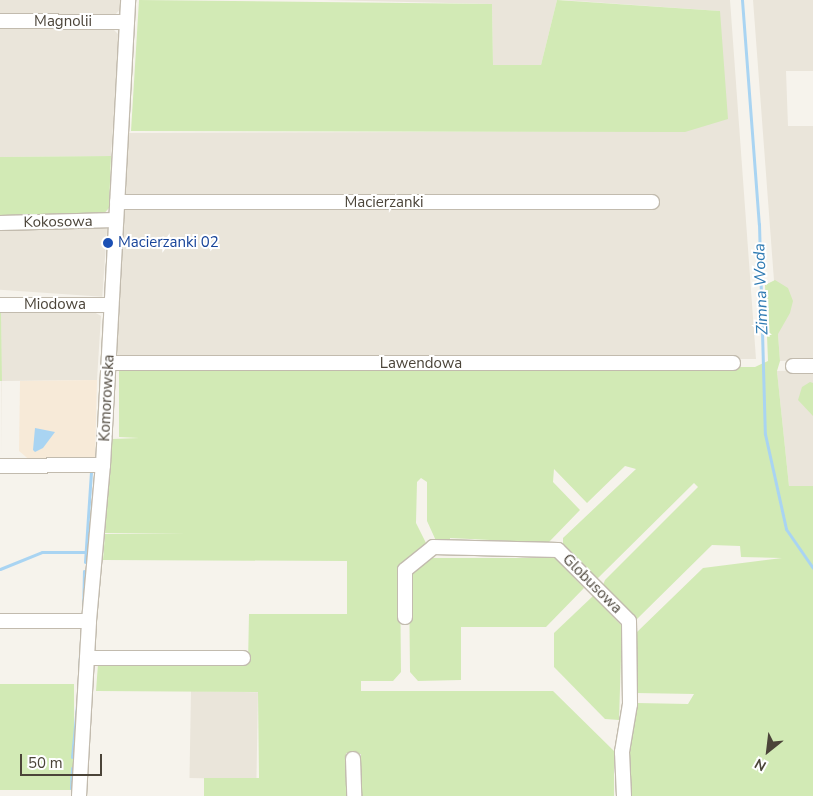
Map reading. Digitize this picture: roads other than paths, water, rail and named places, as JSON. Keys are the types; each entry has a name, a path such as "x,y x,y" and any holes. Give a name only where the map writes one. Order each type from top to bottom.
{"street":[{"name":"Komorowska","path":"79,796 86,658 103,465 128,0"},
{"name":"Magnolii","path":"0,21 127,22"},
{"name":"Macierzanki","path":"117,202 652,202"},
{"name":"Kokosowa","path":"0,223 116,220"},
{"name":"Miodowa","path":"0,305 111,305"},
{"name":"Lawendowa","path":"109,363 733,364"},
{"path":"793,366 813,366"},
{"path":"0,466 103,465"},
{"name":"Globusowa","path":"405,617 405,570 433,547 558,550 628,621 630,704 622,752 624,796"},
{"path":"0,621 89,621"},
{"path":"86,658 244,658"},
{"path":"353,759 354,796"}],"water":[{"path":"35,428 55,432 43,448 35,452 33,450"}],"waterway":[{"name":"Zimna Woda","path":"742,0 759,224 765,434 786,529 813,568"},
{"path":"85,562 91,472"},
{"path":"0,569 42,552 86,552"},
{"path":"83,614 84,571"},
{"path":"81,634 81,643"},
{"path":"79,682 80,654"},
{"path":"72,757 77,705"},
{"path":"71,788 72,768"}],"place":[{"name":"Macierzanki 02","path":"108,243"}]}
